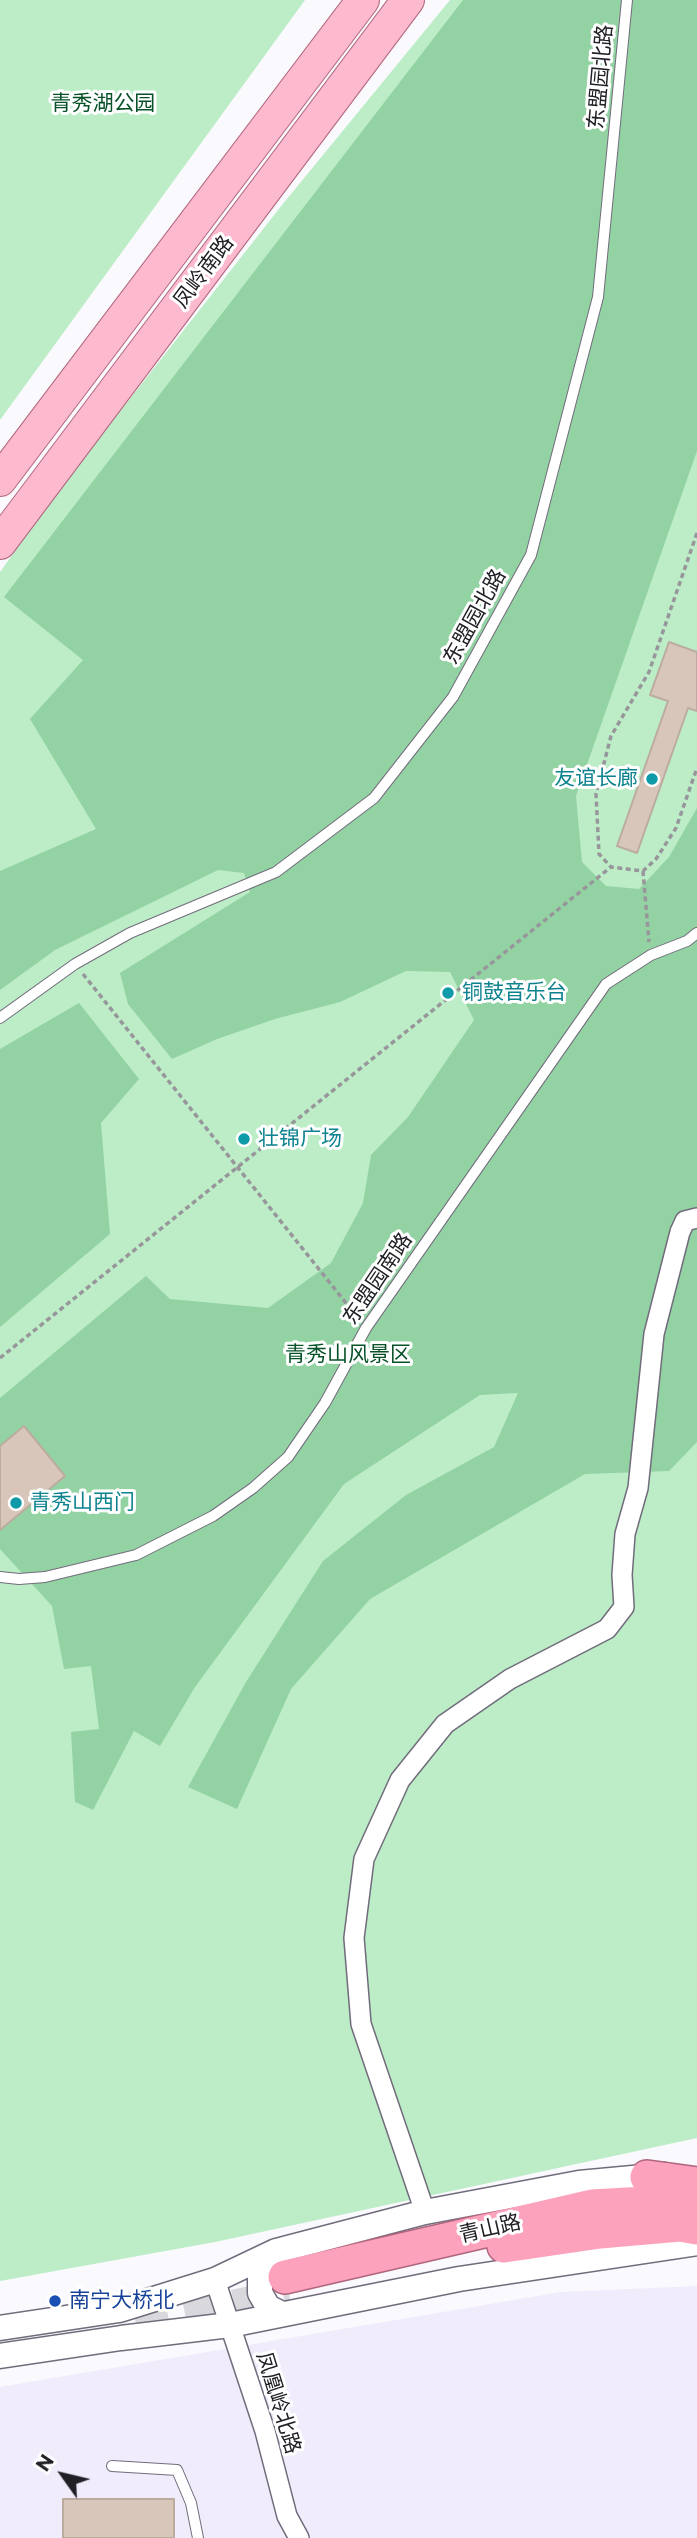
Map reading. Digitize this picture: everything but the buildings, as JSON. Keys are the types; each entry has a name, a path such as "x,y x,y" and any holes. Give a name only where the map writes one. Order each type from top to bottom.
{"highway":[{"path":"647,2177 697,2184"},
{"name":"青山路","path":"283,2284 592,2206 697,2200"},
{"name":"青山路","path":"283,2284 514,2244 667,2226 697,2228"}],"main road":[{"name":"凤岭南路","path":"0,480 363,0"},
{"name":"凤岭南路","path":"0,543 408,0"}],"street":[{"path":"425,2212 361,2024 354,1938 364,1859 400,1780 444,1724 510,1679 607,1629 624,1607 622,1575 625,1534 638,1488 654,1334 680,1232 685,1221 697,1218"},
{"path":"0,2356 230,2325 283,2284 425,2212 579,2183 697,2173"},
{"path":"0,2328 119,2310 215,2280 283,2284 459,2279 697,2243"},
{"name":"凤凰岭北路","path":"215,2280 265,2431 287,2516 299,2538"}],"lane":[{"name":"东盟园北路","path":"0,1018 75,964 130,933 276,872 374,798 453,697 531,555 598,297 627,0"},
{"name":"东盟园南路","path":"0,1577 45,1577 136,1555 212,1516 253,1488 288,1457 326,1403 366,1328 606,984 650,955 687,941 697,933"},
{"path":"112,2466 177,2470 191,2503 198,2538"}],"path":[{"path":"697,533 649,672 611,736 596,794 599,854 611,867 643,871 656,859 676,828 697,768"},
{"path":"0,1358 611,867"},
{"path":"643,871 650,955"},
{"path":"75,964 366,1328"}],"shaded area":[{"path":"697,2286 697,2538 0,2538 0,2387 561,2292"}],"green space":[{"name":"青秀湖公园","path":"0,0 305,0 0,420"},
{"name":"青秀山风景区","path":"450,0 697,0 697,2138 215,2242 0,2281 0,572 63,484 282,205"},
{"path":"463,0 697,0 697,451 576,796 582,862 606,886 639,889 669,857 697,808 697,1442 669,1471 585,1474 370,1599 291,1689 237,1809 188,1787 246,1682 323,1561 406,1495 494,1447 518,1393 480,1395 344,1484 195,1687 160,1746 134,1731 93,1810 75,1802 71,1732 99,1729 91,1666 64,1669 52,1606 0,1549 0,1530 65,1476 24,1426 0,1446 0,1398 146,1276 170,1299 268,1308 331,1263 363,1203 371,1155 408,1117 474,1020 450,972 406,971 340,1002 275,1019 217,1039 172,1059 128,1004 120,973 250,892 244,873 218,870 55,950 0,990 0,871 96,829 30,719 83,660 4,597"},
{"path":"79,1003 139,1079 101,1123 110,1234 0,1327 0,1049"}],"tunnel":[{"path":"137,2328 289,2294"}],"place":[{"name":"友谊长廊","path":"652,779"},
{"name":"铜鼓音乐台","path":"448,993"},
{"name":"壮锦广场","path":"244,1139"},
{"name":"青秀山西门","path":"16,1503"},
{"name":"南宁大桥北","path":"55,2301"}]}
